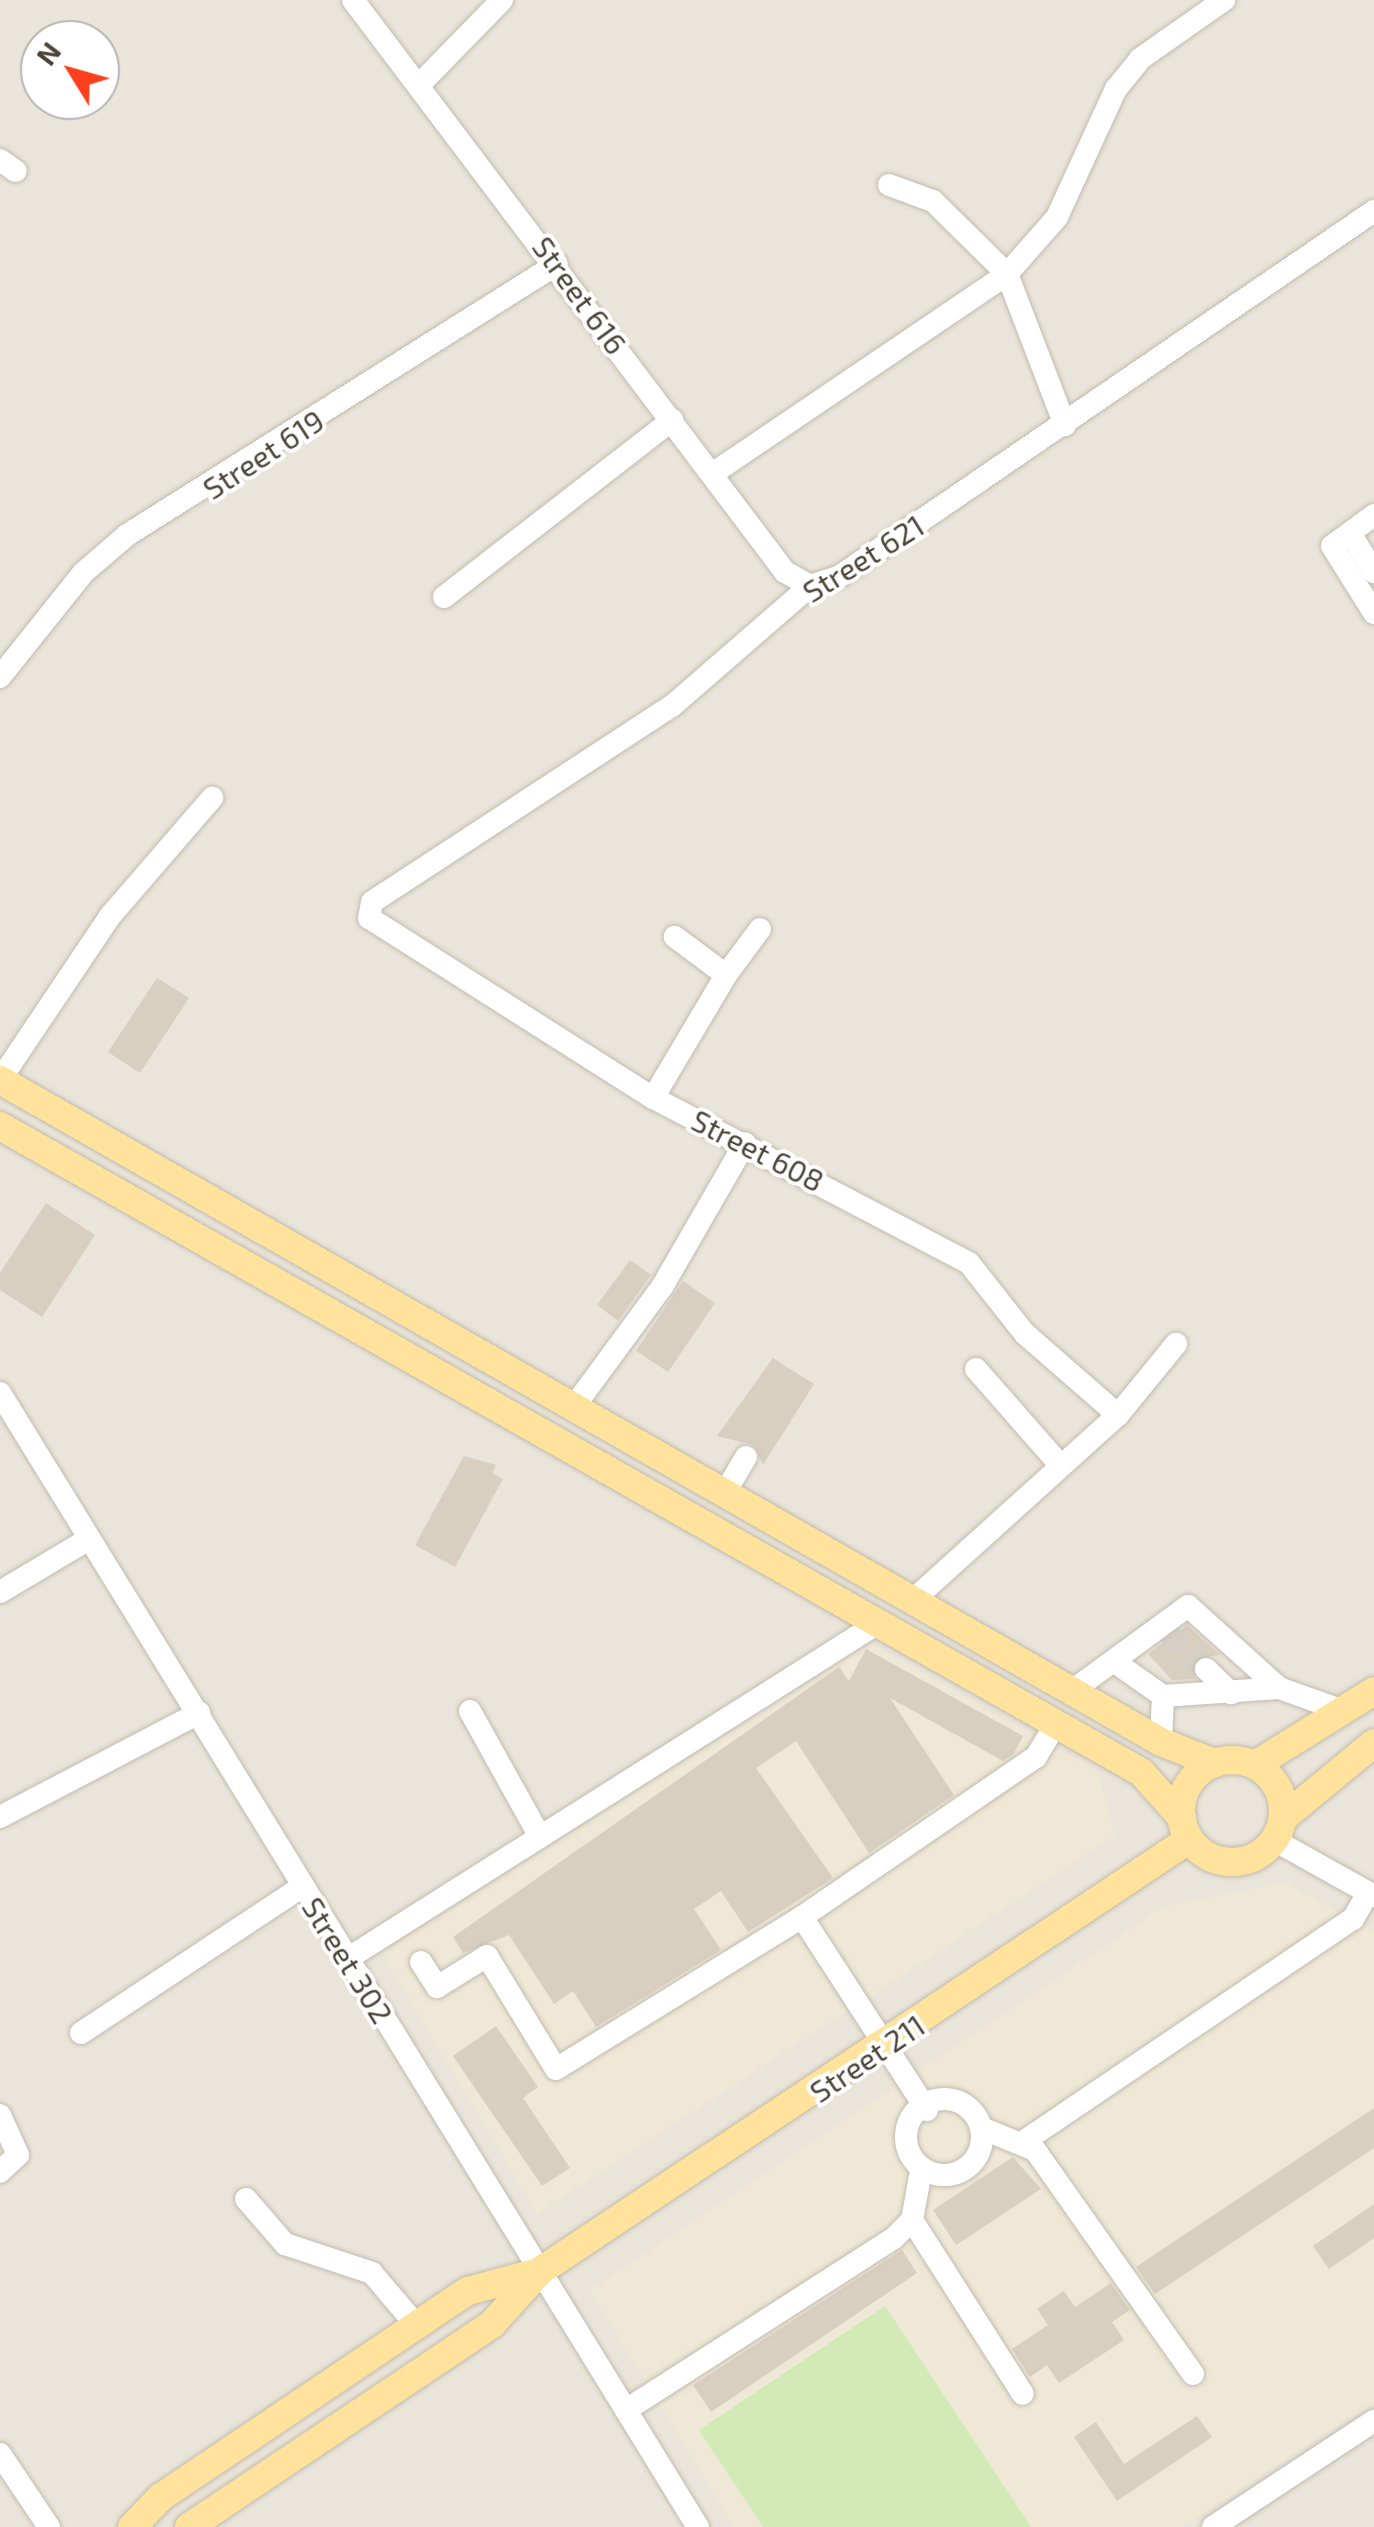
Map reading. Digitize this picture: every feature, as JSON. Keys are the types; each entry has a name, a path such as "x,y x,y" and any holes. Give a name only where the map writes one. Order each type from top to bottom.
{"main road":[{"path":"0,1080 1161,1742 1214,1763 1256,1765 1374,1691"},
{"path":"0,1126 1141,1772 1186,1828 1224,1862 1252,1858 1374,1743"},
{"path":"1186,1828 1192,1780 1214,1763"},
{"path":"1256,1765 1275,1782 1278,1830"},
{"name":"Street 211","path":"189,2527 492,2324 540,2272 885,2046 1186,1828"},
{"name":"Street 211","path":"132,2527 161,2497 468,2291 540,2272"}],"street":[{"name":"Street 616","path":"353,0 421,83 785,572 810,586"},
{"path":"421,83 502,0"},
{"path":"712,474 1006,274 1057,217 1128,74 1224,0"},
{"path":"889,184 933,201 1006,274 1065,424"},
{"name":"Street 621","path":"369,918 372,902 672,706 810,586 840,576 1374,211"},
{"name":"Street 619","path":"0,677 84,573 127,535 557,264"},
{"path":"444,597 672,420"},
{"path":"1341,539 1374,516"},
{"path":"1341,539 1374,572"},
{"path":"1341,539 1374,612"},
{"path":"0,1080 111,915 212,798"},
{"name":"Street 608","path":"369,918 654,1098 745,1142 969,1263 1026,1334 1118,1415"},
{"path":"654,1098 726,975 760,929"},
{"path":"675,937 726,975"},
{"path":"573,1408 662,1286 745,1142"},
{"path":"912,1601 1118,1415 1176,1344"},
{"path":"976,1369 1061,1466"},
{"name":"Street 302","path":"0,1393 698,2527"},
{"path":"724,1494 746,1457"},
{"path":"0,1592 89,1538"},
{"path":"1072,1691 1119,1665 1188,1606 1203,1613 1280,1688 1344,1711"},
{"path":"348,1959 878,1623"},
{"path":"1119,1665 1163,1696 1280,1688"},
{"path":"1206,1669 1231,1693"},
{"path":"1161,1742 1163,1696"},
{"path":"470,1712 540,1837"},
{"path":"0,1817 199,1713"},
{"path":"421,1962 437,1988 487,1956 556,2069 802,1917 1036,1758 1056,1724"},
{"path":"1026,2140 1353,1919 1371,1895 1278,1830"},
{"path":"81,2033 303,1886"},
{"path":"802,1917 927,2110"},
{"path":"1023,2394 912,2220 921,2171 904,2145 927,2110 967,2104 984,2129 1026,2140 1193,2374"},
{"path":"0,2115 18,2143 0,2172"},
{"path":"921,2171 962,2165 984,2129"},
{"path":"246,2199 286,2244 372,2273 417,2326"},
{"path":"626,2410 912,2220"},
{"path":"1213,2527 1374,2422"},
{"path":"0,2454 49,2527"}],"shaded area":[{"path":"0,0 1374,0 1374,2527 0,2527"},
{"path":"869,1643 1098,1772 1115,1836 537,2214 382,1953"},
{"path":"1285,1883 1374,1931 1374,2403 1182,2527 734,2527 590,2290 1164,1906"}],"green space":[{"path":"885,2306 1031,2527 763,2527 699,2430"}],"building":[{"path":"157,978 189,998 140,1073 108,1052"},
{"path":"46,1203 95,1235 42,1317 0,1290 0,1273"},
{"path":"630,1260 651,1275 618,1321 597,1305"},
{"path":"683,1281 715,1303 668,1372 636,1351"},
{"path":"773,1358 814,1384 763,1465 754,1445 717,1436"},
{"path":"464,1456 496,1465 492,1473 503,1479 455,1567 415,1545"},
{"path":"1187,1625 1220,1655 1196,1658 1195,1679 1172,1680 1148,1654"},
{"path":"866,1649 1023,1736 1013,1755 1003,1761 890,1698 954,1795 869,1853 796,1741 756,1768 833,1878 748,1932 721,1891 694,1909 721,1950 596,2027 573,1991 554,2004 509,1935 463,1953 453,1937 839,1667 849,1681"},
{"path":"496,2026 538,2087 523,2098 570,2168 542,2186 453,2056"},
{"path":"1374,2108 1374,2148 1155,2294 1136,2267"},
{"path":"1013,2157 1041,2189 956,2245 933,2210"},
{"path":"1374,2204 1374,2238 1329,2269 1313,2246"},
{"path":"902,2250 917,2273 711,2412 693,2385"},
{"path":"1111,2283 1130,2310 1112,2322 1124,2340 1059,2383 1047,2365 1030,2377 1012,2349 1048,2325 1037,2309 1064,2291 1075,2307"},
{"path":"1197,2416 1212,2437 1117,2501 1074,2437 1096,2422 1124,2464"}],"tunnel":[{"path":"1166,1631 1206,1669"}]}
